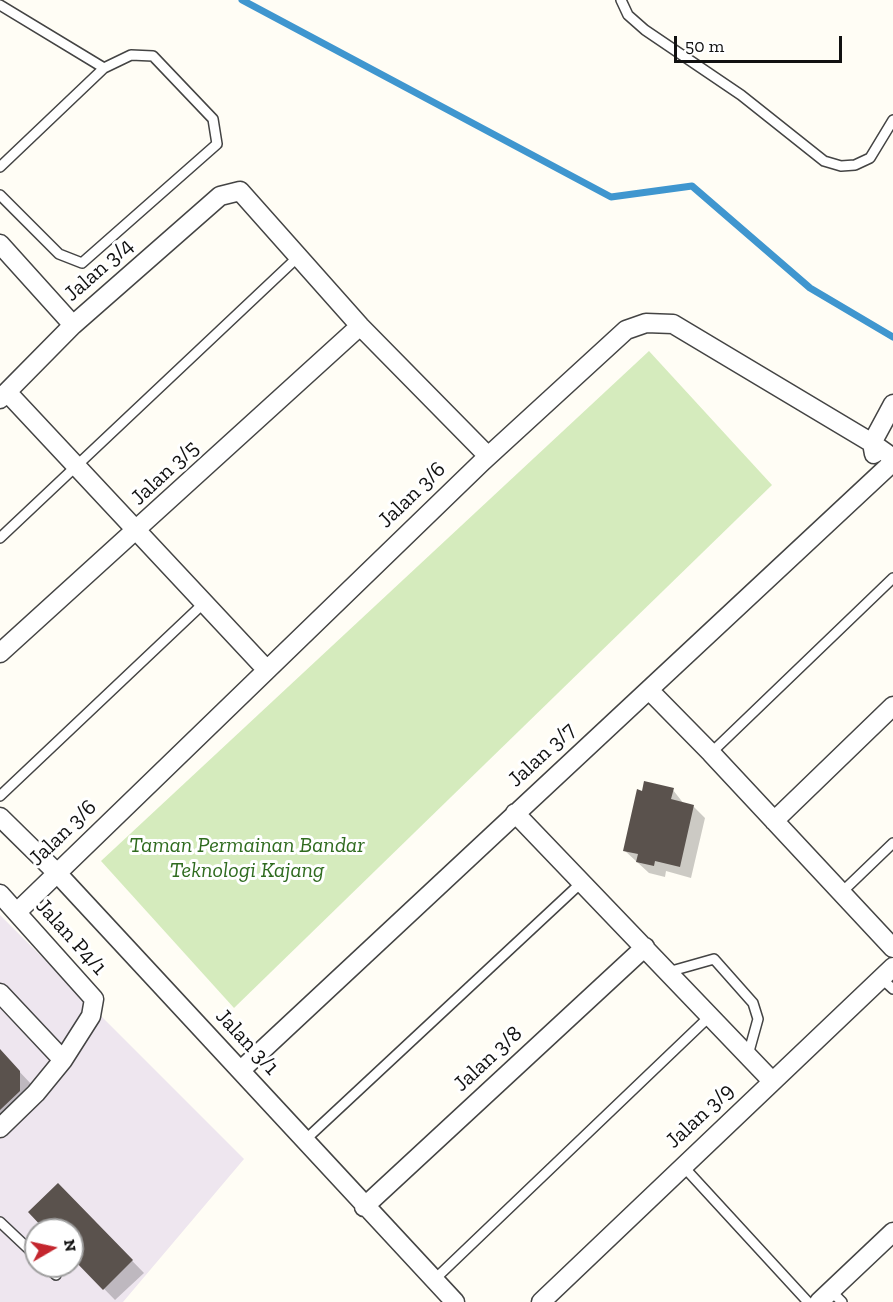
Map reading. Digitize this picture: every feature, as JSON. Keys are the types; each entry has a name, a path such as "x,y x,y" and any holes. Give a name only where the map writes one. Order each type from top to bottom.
{"street":[{"name":"Jalan 3/4","path":"2,392 73,325 220,196 240,191 299,256"},
{"path":"0,244 73,325"},
{"path":"299,256 360,326 488,456"},
{"name":"Jalan 3/6","path":"17,912 488,456 626,330 646,323 673,324 872,443 893,460"},
{"name":"Jalan 3/5","path":"0,653 137,532 360,326"},
{"path":"2,392 76,465 266,669"},
{"path":"876,476 872,443 890,410"},
{"name":"Jalan 3/7","path":"241,1070 893,460"},
{"path":"649,690 893,948"},
{"path":"774,820 893,706"},
{"path":"515,813 772,1081"},
{"name":"Jalan 3/1","path":"0,817 57,873 241,1070 364,1207 455,1302"},
{"name":"Jalan P4/1","path":"0,894 94,999 91,1016 63,1060"},
{"name":"Jalan 3/8","path":"364,1207 645,947"},
{"name":"Jalan 3/9","path":"541,1302 772,1081 889,978"},
{"path":"0,993 63,1060 36,1093 0,1128"},
{"path":"831,1298 893,1232"}],"lane":[{"path":"621,0 628,15 645,30 741,95 824,160 841,166 855,165 870,158 893,120"},
{"path":"0,5 104,68"},
{"path":"0,167 104,68 131,55 153,56 213,119 217,144 82,262 58,254 0,195"},
{"path":"0,538 299,256"},
{"path":"711,753 893,578"},
{"path":"0,796 205,602"},
{"path":"842,893 893,843"},
{"path":"304,1141 582,882"},
{"path":"668,972 714,959 753,1003 758,1019 748,1055"},
{"path":"434,1280 710,1016"},
{"path":"682,1166 808,1302"},
{"path":"0,1222 24,1245"}],"shaded area":[{"path":"0,915 244,1159 123,1302 0,1302"}],"green space":[{"name":"Taman Permainan Bandar Teknologi Kajang","path":"649,351 772,485 234,1008 101,861"}],"building":[{"path":"644,781 674,788 671,799 694,805 680,867 655,861 654,866 636,862 638,854 623,851 637,789 642,791"},
{"path":"0,1049 20,1071 20,1091 0,1110"},
{"path":"58,1183 133,1260 103,1290 84,1270 84,1218 34,1218 28,1212"}],"waterway":[{"path":"242,0 611,197 692,186 810,288 893,337"}]}
